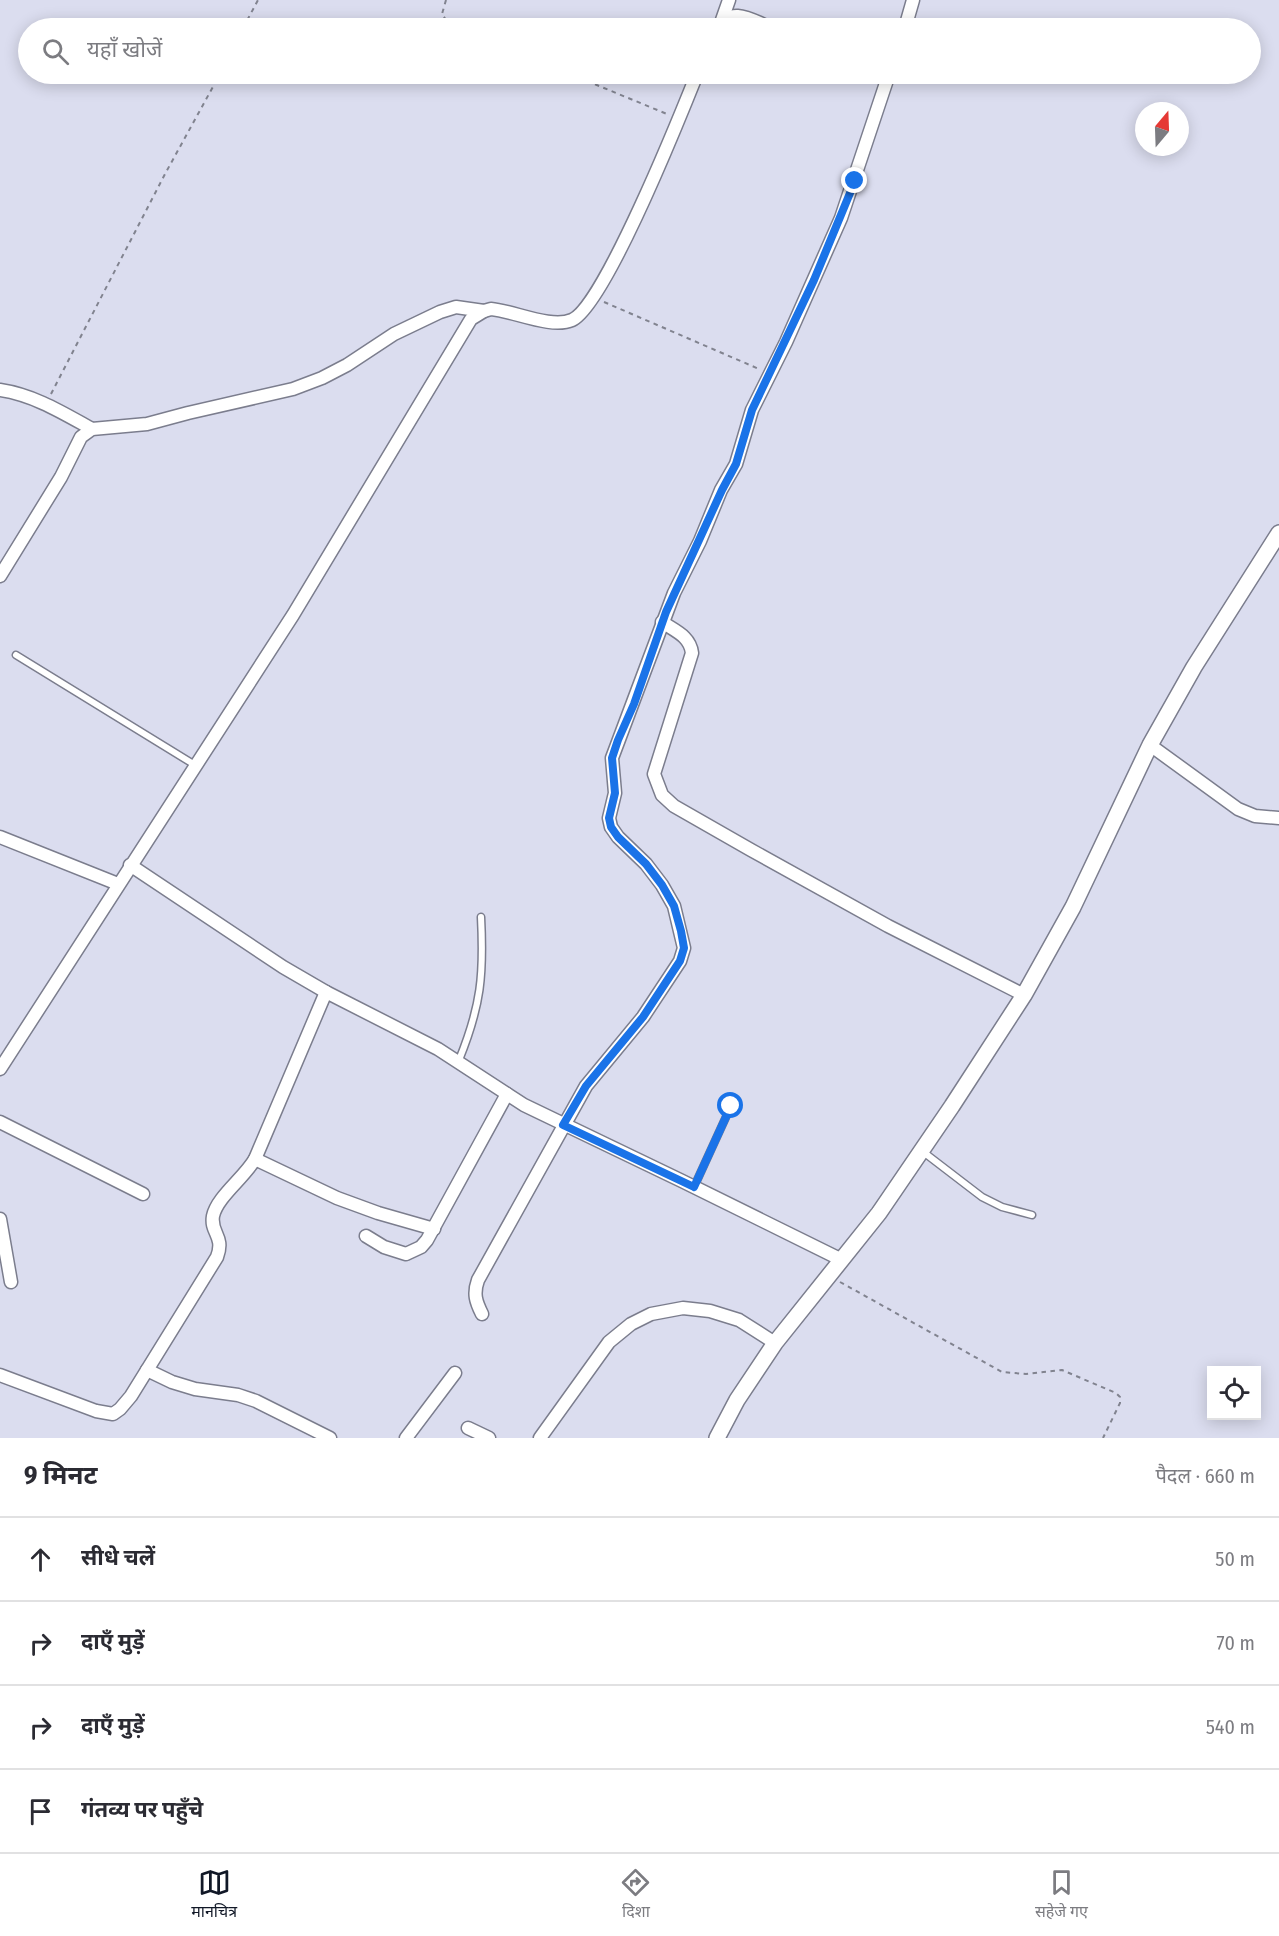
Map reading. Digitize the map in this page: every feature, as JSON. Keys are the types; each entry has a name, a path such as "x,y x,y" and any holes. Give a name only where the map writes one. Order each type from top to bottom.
{"street":[{"path":"722,18 729,0"},
{"path":"908,18 913,0"},
{"path":"728,18 731,16 744,18"},
{"path":"0,390 46,404 92,429 147,424 293,389 347,365 394,334 440,312 456,307 484,311 502,310 560,323 572,320 580,315 593,297 615,257 694,84"},
{"path":"482,1314 475,1300 477,1280 563,1125 586,1086 643,1017 680,961 684,948 674,906 646,864 611,827 609,818 615,793 612,758 634,704 662,622 736,464 752,410 841,218 884,84"},
{"path":"0,1069 293,615 460,336 471,319 484,311"},
{"path":"0,576 43,507 81,438 92,429"},
{"path":"717,1438 737,1400 776,1343 879,1213 1024,995 1073,907 1150,745 1194,667 1279,533"},
{"path":"662,622 687,638 691,644 692,653 654,774 662,795 674,806 888,926 1024,995"},
{"path":"1150,745 1238,809 1255,816 1279,818"},
{"path":"0,837 118,884"},
{"path":"130,865 283,967 326,992 459,1060 524,1105 842,1260"},
{"path":"0,1375 96,1412 113,1414 120,1409 131,1396 217,1257 220,1239 213,1222 214,1214 220,1202 248,1172 255,1159 326,992"},
{"path":"366,1236 384,1247 406,1254 421,1247 434,1229 507,1094"},
{"path":"0,1122 143,1194"},
{"path":"255,1159 338,1198 378,1213 434,1229"},
{"path":"0,1219 11,1282"},
{"path":"540,1438 609,1342 631,1324 651,1314 683,1308 710,1311 739,1320 776,1343"},
{"path":"147,1370 172,1383 238,1395 256,1401 330,1438"},
{"path":"406,1438 455,1373"},
{"path":"468,1428 489,1438"}],"lane":[{"path":"16,655 195,765"},
{"path":"459,1060 472,1028 481,986 483,967 481,916"},
{"path":"694,1187 731,1106"},
{"path":"922,1151 982,1197 1002,1207 1032,1215"}],"path":[{"path":"248,18 258,0"},
{"path":"445,18 442,14 446,0"},
{"path":"46,404 159,185 215,84"},
{"path":"594,84 679,119"},
{"path":"593,297 770,374"},
{"path":"829,1276 1002,1372 1026,1374 1062,1370 1116,1393 1120,1397 1120,1403 1103,1438"}],"route":[{"path":"731,1106 694,1187 563,1125 586,1086 643,1017 680,961 684,948 674,906 646,864 611,827 609,818 615,793 612,758 674,593 736,464 752,410 814,280 855,181"}]}
